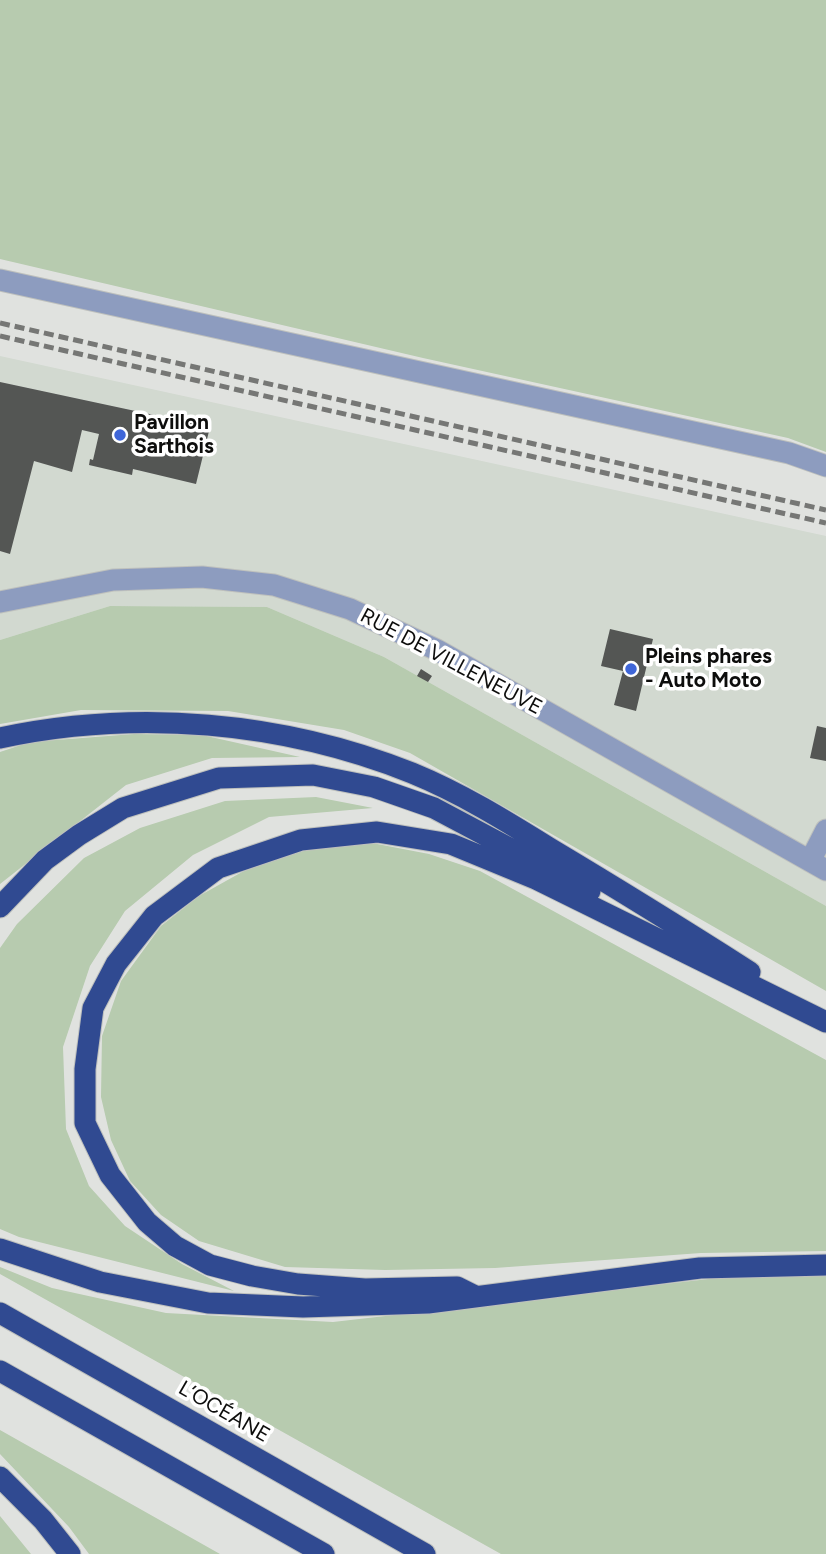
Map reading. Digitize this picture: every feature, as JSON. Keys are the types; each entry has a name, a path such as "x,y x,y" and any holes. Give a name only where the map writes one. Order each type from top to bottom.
{"highway":[{"path":"0,738 86,724 145,722 227,726 334,746 412,773 483,808 826,1020"},
{"path":"0,907 45,860 123,808 219,778 313,775 374,787 435,808 826,1020"},
{"path":"475,1296 457,1287 365,1289 298,1284 252,1276 210,1265 175,1246 147,1222 110,1175 85,1123 85,1069 93,1008 116,964 154,916 218,868 301,840 377,832 451,844 536,879 826,1020"},
{"path":"0,1249 100,1282 208,1303 303,1307 428,1303 700,1268 826,1265"},
{"name":"L’OCÉANE","path":"0,1313 425,1554"},
{"path":"0,1371 324,1554"},
{"path":"0,1477 43,1520 70,1554"}],"street":[{"path":"0,280 789,453 826,467"},
{"name":"RUE DE VILLENEUVE","path":"0,602 113,580 202,577 274,585 337,605 437,650 818,866"},
{"path":"818,866 826,830"}],"shaded area":[{"path":"0,356 826,536 826,906 384,657 267,607 110,606 0,640"}],"green space":[{"path":"0,0 826,0 826,452 788,438 423,358 0,259"},
{"path":"110,606 267,607 384,657 826,906 826,991 410,753 344,730 228,711 81,710 0,724 0,640"},
{"path":"134,734 202,735 300,757 212,758 126,785 0,884 0,752 30,742"},
{"path":"316,797 373,808 269,817 193,855 125,911 90,966 63,1047 66,1129 89,1186 125,1226 182,1264 234,1291 19,1237 0,1229 0,948 17,924 84,858 140,828 225,801"},
{"path":"372,843 429,854 480,871 826,1060 826,1251 701,1253 495,1268 385,1270 285,1267 199,1241 161,1215 130,1181 111,1140 101,1097 102,1036 121,981 161,926 199,896 242,872 281,856 321,847"},
{"path":"0,1267 52,1288 166,1313 333,1322 761,1273 826,1273 826,1554 501,1554 0,1274"},
{"path":"0,1430 220,1554 89,1554 69,1527 0,1454"},
{"path":"0,1516 31,1554 0,1554"}],"building":[{"path":"0,382 210,427 196,484 133,469 132,475 89,465 90,459 93,460 99,434 82,430 72,472 34,461 10,554 0,551"},
{"name":"Pleins phares - Auto Moto","path":"610,629 653,639 636,711 614,705 623,671 601,666"},
{"path":"421,669 432,676 428,682 417,676"},
{"path":"817,726 826,728 826,761 810,758"}],"railway":[{"path":"0,323 826,510"},
{"path":"0,336 826,523"}],"place":[{"name":"Pavillon Sarthois","path":"120,435"},
{"name":"Pleins phares - Auto Moto","path":"631,669"}]}
